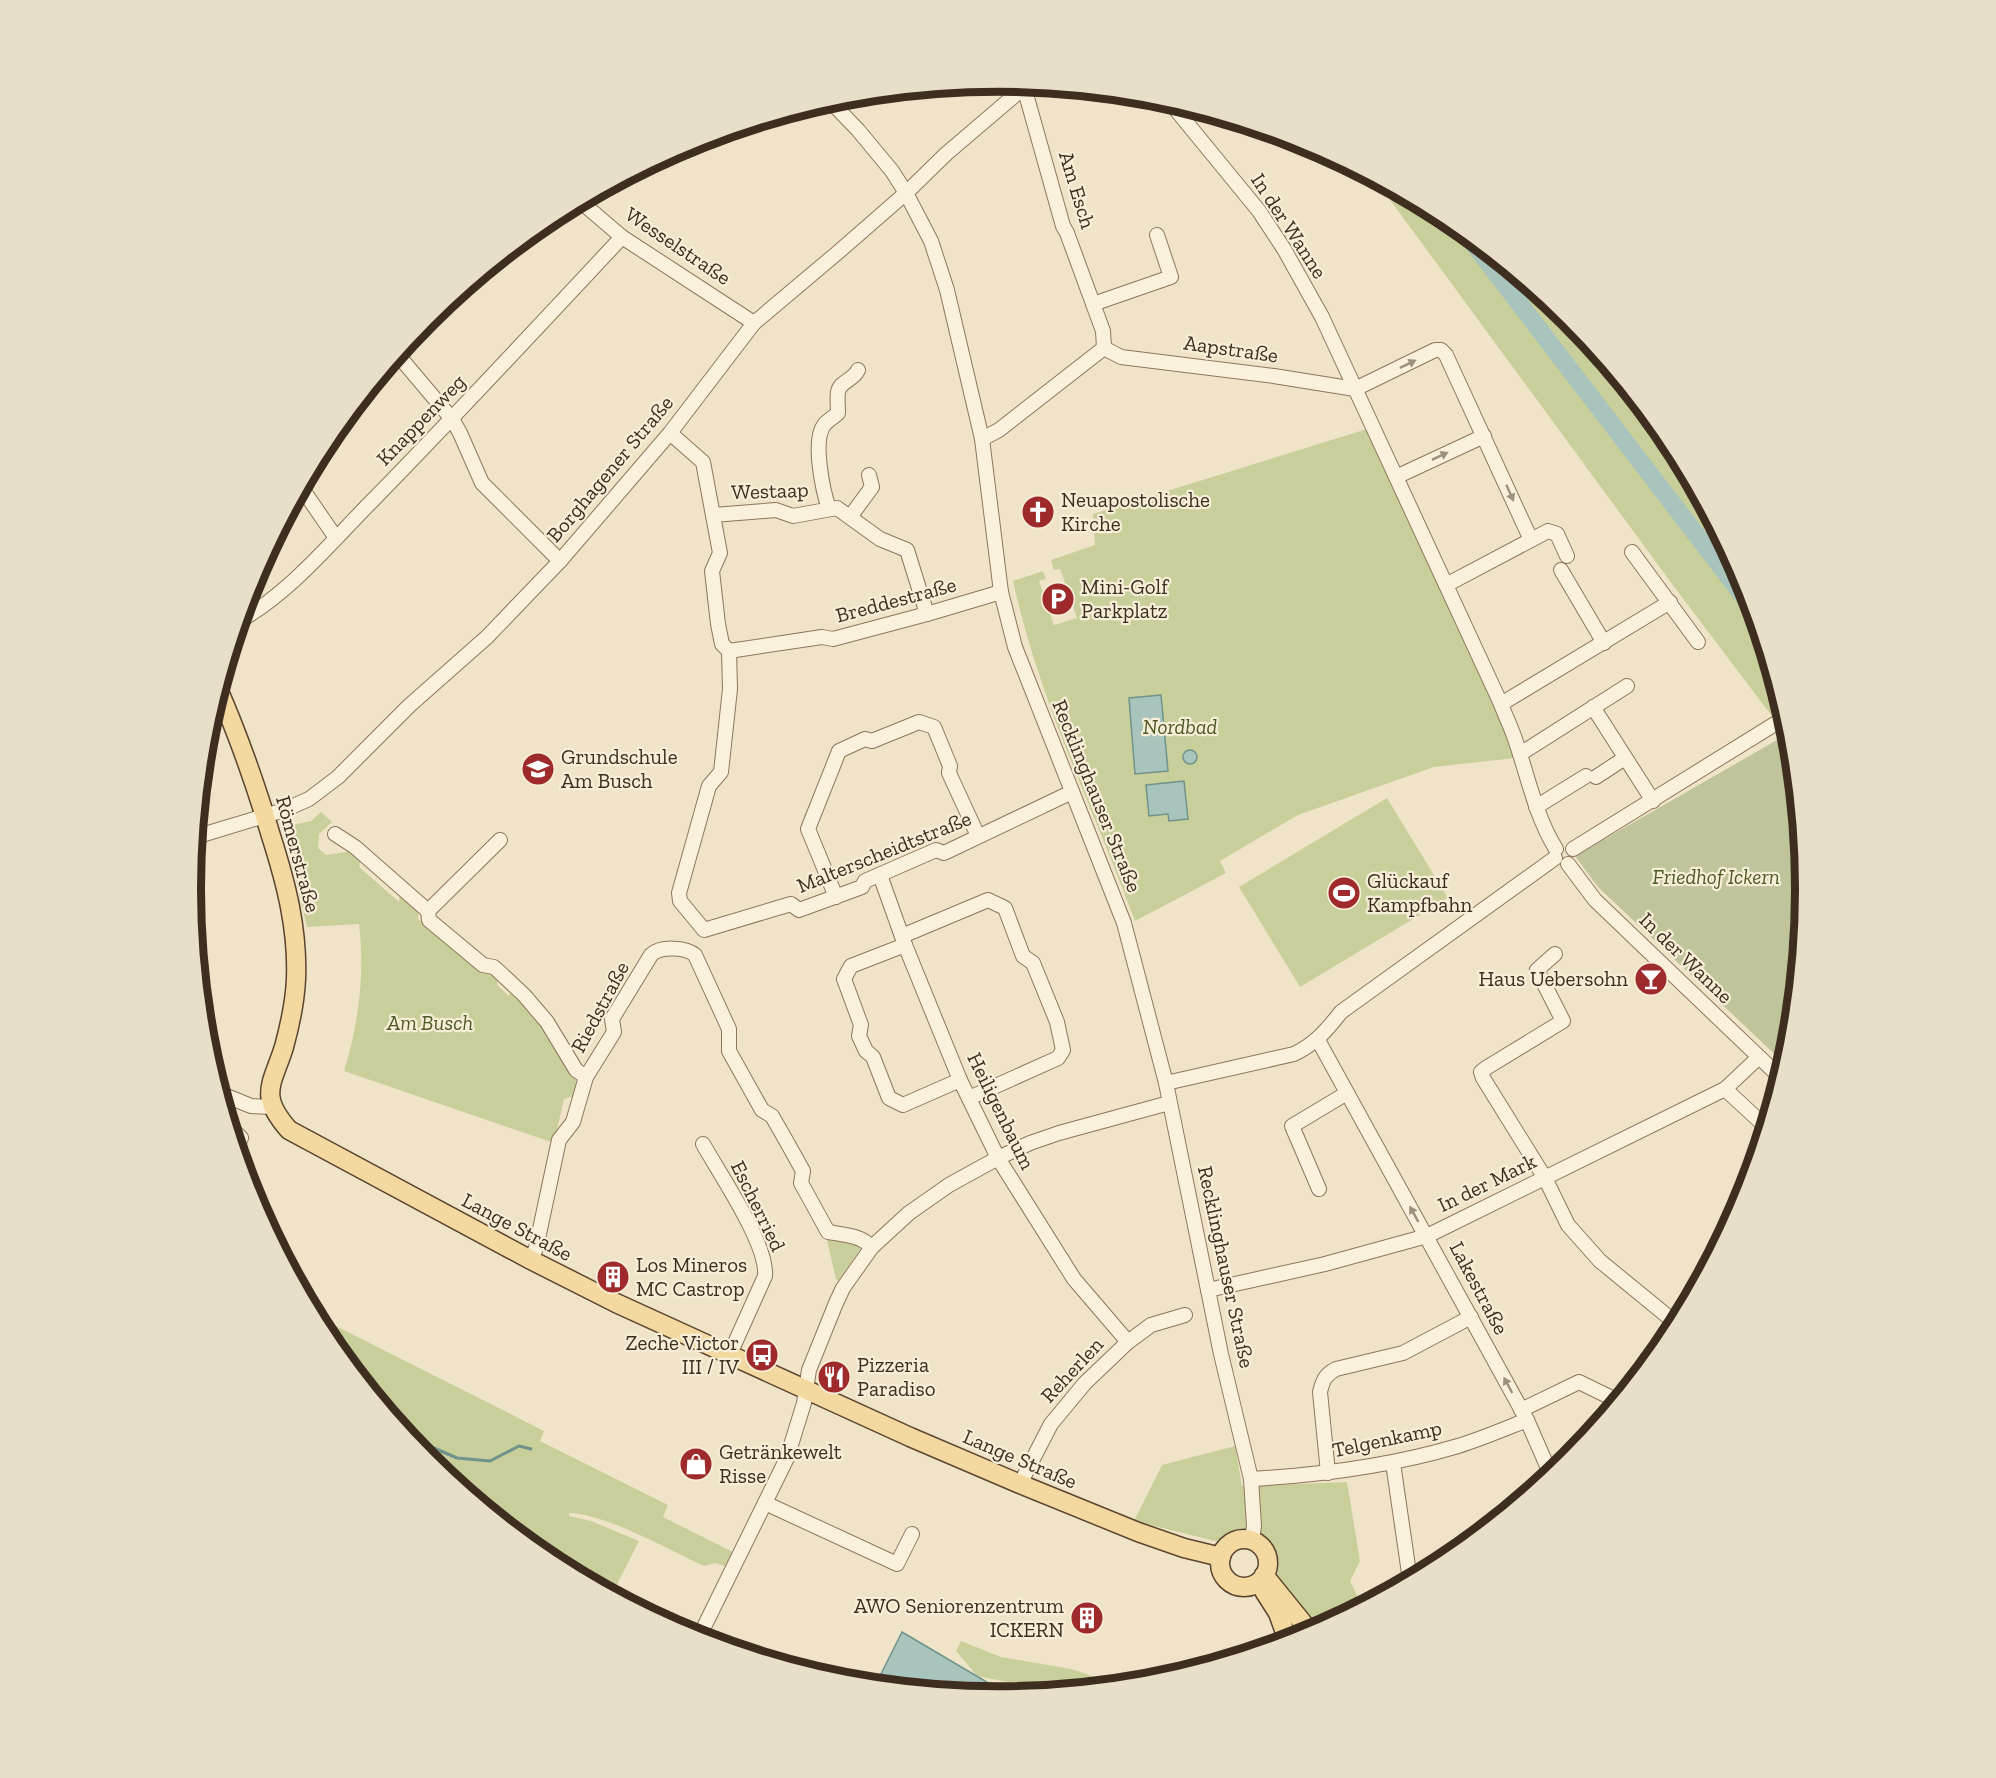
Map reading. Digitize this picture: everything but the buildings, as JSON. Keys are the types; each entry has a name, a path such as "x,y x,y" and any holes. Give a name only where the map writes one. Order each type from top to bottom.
{"main road":[{"name":"Römerstraße","path":"223,702 257,787 294,919 296,956 294,1002 283,1048 271,1080 269,1093 272,1107"},
{"name":"Lange Straße","path":"272,1107 285,1126 296,1135 616,1303 1020,1484 1138,1532 1184,1548 1221,1557"},
{"path":"1246,1539 1252,1540 1263,1548 1267,1568 1261,1579 1244,1587 1230,1583 1222,1571 1221,1557 1227,1545 1246,1539"},
{"path":"1261,1579 1304,1626"},
{"path":"1261,1579 1285,1633"}],"street":[{"name":"Borghagener Straße","path":"202,835 266,816 309,799 338,777 410,705 487,637 560,561 670,433 754,323 906,193 946,154 1018,92"},
{"name":"Am Esch","path":"1028,93 1063,226 1068,233 1103,331 1104,348"},
{"name":"Recklinghauser Straße","path":"837,108 892,171 906,193 931,241 947,290 982,439 1001,592 1023,670 1124,923 1166,1083 1208,1290 1251,1479 1254,1526 1252,1540"},
{"name":"In der Wanne","path":"1179,113 1259,211 1284,249 1322,317 1501,704 1546,833 1560,857 1595,900 1774,1071"},
{"name":"Wesselstraße","path":"586,206 622,237 754,323"},
{"path":"1093,304 1171,277 1157,235"},
{"name":"Knappenweg","path":"250,613 286,587 336,538 452,419 622,237"},
{"path":"982,439 999,430 1104,348"},
{"name":"Aapstraße","path":"1104,348 1121,357 1274,376 1355,389"},
{"path":"1355,389 1435,350 1441,350 1484,436 1531,540"},
{"path":"401,359 452,419 482,483 560,561"},
{"name":"Westaap","path":"828,509 824,495 819,448 823,427 838,413 838,391 841,385 856,375 858,370"},
{"path":"670,433 703,462 720,553 712,571 717,614 722,644 729,651"},
{"path":"1396,477 1484,436"},
{"path":"850,517 872,487 869,475"},
{"path":"305,493 336,538"},
{"name":"Westaap","path":"713,514 776,510 793,516 837,508 880,539 907,550 927,615"},
{"path":"1446,585 1548,531 1557,534 1568,556"},
{"path":"1632,552 1698,642"},
{"path":"1561,570 1604,643"},
{"name":"Breddestraße","path":"729,651 822,636 833,639 927,615 1001,592"},
{"path":"1501,704 1670,602"},
{"name":"Malterscheidtstraße","path":"729,651 730,689 722,772 709,786 679,893 680,901 704,930 791,904 799,910 836,897 862,887 865,881 936,850 944,853 1071,792"},
{"path":"1520,754 1627,686"},
{"path":"1593,707 1653,801"},
{"path":"836,897 808,829 839,751 865,739 872,741 919,722 934,727 950,766 949,773 978,836"},
{"path":"1166,1083 1294,1054 1318,1040 1341,1012 1560,857 1574,858 1573,849 1777,722"},
{"path":"1536,807 1625,758"},
{"path":"334,834 355,847 428,911 429,920 483,965 494,967 524,995 547,1023 576,1070 586,1077"},
{"path":"428,911 500,840"},
{"name":"Heiligenbaum","path":"880,875 903,941 960,1080 998,1158 1074,1279 1128,1342"},
{"path":"960,1080 903,1105 890,1098 873,1057 862,1044 859,1036 861,1025 844,979 851,966 988,900 1005,908 1023,956 1033,963 1057,1022 1063,1050 1058,1058 969,1098"},
{"name":"Riedstraße","path":"531,1260 536,1248 560,1140 573,1122 586,1077 614,1032 612,1019 651,955 661,949 692,952 729,1029 729,1051 762,1110 772,1116 803,1171 801,1183 828,1232 863,1239 872,1247"},
{"path":"1556,954 1536,970 1563,1021 1481,1072 1545,1179 1568,1225 1600,1261 1670,1318"},
{"name":"Lakestraße","path":"1318,1040 1524,1415 1547,1467"},
{"name":"In der Mark","path":"1208,1290 1325,1264 1427,1236 1725,1089 1759,1057"},
{"path":"1725,1089 1760,1121"},
{"path":"1319,1189 1292,1126 1347,1093"},
{"path":"229,1098 251,1106 272,1107"},
{"path":"703,1629 787,1458 809,1370 843,1288 872,1247 909,1213 949,1185 998,1158 1059,1133 1169,1103"},
{"name":"Escherried","path":"703,1144 748,1224 766,1265 765,1276 730,1354"},
{"name":"Reherlen","path":"1020,1484 1051,1424 1068,1401 1128,1342 1151,1325 1185,1316"},
{"path":"1328,1473 1320,1392 1327,1374 1336,1369 1403,1353 1471,1317"},
{"name":"Telgenkamp","path":"1251,1479 1328,1473 1393,1463 1460,1446 1524,1415 1579,1382 1612,1398"},
{"path":"1393,1463 1409,1572"},
{"path":"765,1503 897,1564 912,1534"}],"green space":[{"path":"1384,191 1441,226 1524,289 1598,363 1631,404 1689,490 1713,536 1735,584 1753,633 1775,712 1771,715"},
{"name":"Nordbad","path":"1367,429 1496,708 1515,758 1434,767 1298,815 1220,861 1226,873 1135,921 1052,711 1024,625 1013,581 1043,571 1046,579 1039,581 1054,625 1077,618 1060,569 1054,570 1051,560 1095,545 1093,514"},
{"name":"Friedhof Ickern","path":"1781,738 1789,785 1796,889 1789,993 1777,1057 1598,887 1575,856"},
{"name":"Glückauf Kampfbahn","path":"1387,798 1448,898 1300,987 1239,887"},
{"name":"Am Busch","path":"321,812 332,822 319,834 318,848 326,855 352,851 361,859 359,867 399,902 400,893 418,908 418,919 481,972 494,973 498,976 497,985 509,996 511,988 545,1026 579,1086 578,1095 564,1099 554,1143 344,1071 354,1035 361,979 359,924 307,927 296,880 298,879 286,836 291,825 311,821"},
{"path":"830,1238 860,1243 861,1248 838,1281 827,1240"},
{"path":"329,1323 544,1431 540,1441 668,1505 663,1517 735,1553 728,1567 715,1563 704,1566 619,1526 601,1519 569,1513 569,1516 591,1521 639,1541 615,1588 555,1552 472,1489 434,1453 398,1415 365,1374"},
{"path":"1235,1446 1242,1486 1347,1482 1360,1561 1350,1581 1359,1600 1291,1630 1272,1575 1273,1565 1265,1541 1239,1534 1223,1543 1134,1521 1162,1465"},
{"path":"961,1641 1001,1657 1071,1669 1100,1680 1025,1685 977,1676 956,1651"},
{"path":"804,1658 818,1665 802,1661"}],"water":[{"path":"1161,695 1168,771 1135,774 1129,698"},
{"path":"1190,750 1195,752 1197,757 1195,762 1190,764 1185,762 1183,757 1185,752"},
{"path":"1184,781 1188,819 1169,821 1168,814 1149,816 1146,785"},
{"path":"902,1632 990,1684 1002,1686 946,1685 879,1677"}],"waterway":[{"path":"1483,256 1736,586"},
{"path":"426,1445 457,1458 490,1461 519,1446 531,1449"}],"place":[{"name":"Neuapostolische Kirche","path":"1038,512"},
{"name":"Mini-Golf Parkplatz","path":"1058,599"},
{"name":"Grundschule Am Busch","path":"538,769"},
{"name":"Glückauf Kampfbahn","path":"1344,893"},
{"name":"Haus Uebersohn","path":"1651,979"},
{"name":"Los Mineros MC Castrop","path":"613,1277"},
{"name":"Zeche Victor III / IV","path":"762,1355"},
{"name":"Pizzeria Paradiso","path":"834,1377"},
{"name":"Getränkewelt Risse","path":"696,1464"},
{"name":"AWO Seniorenzentrum ICKERN","path":"1087,1618"}]}
